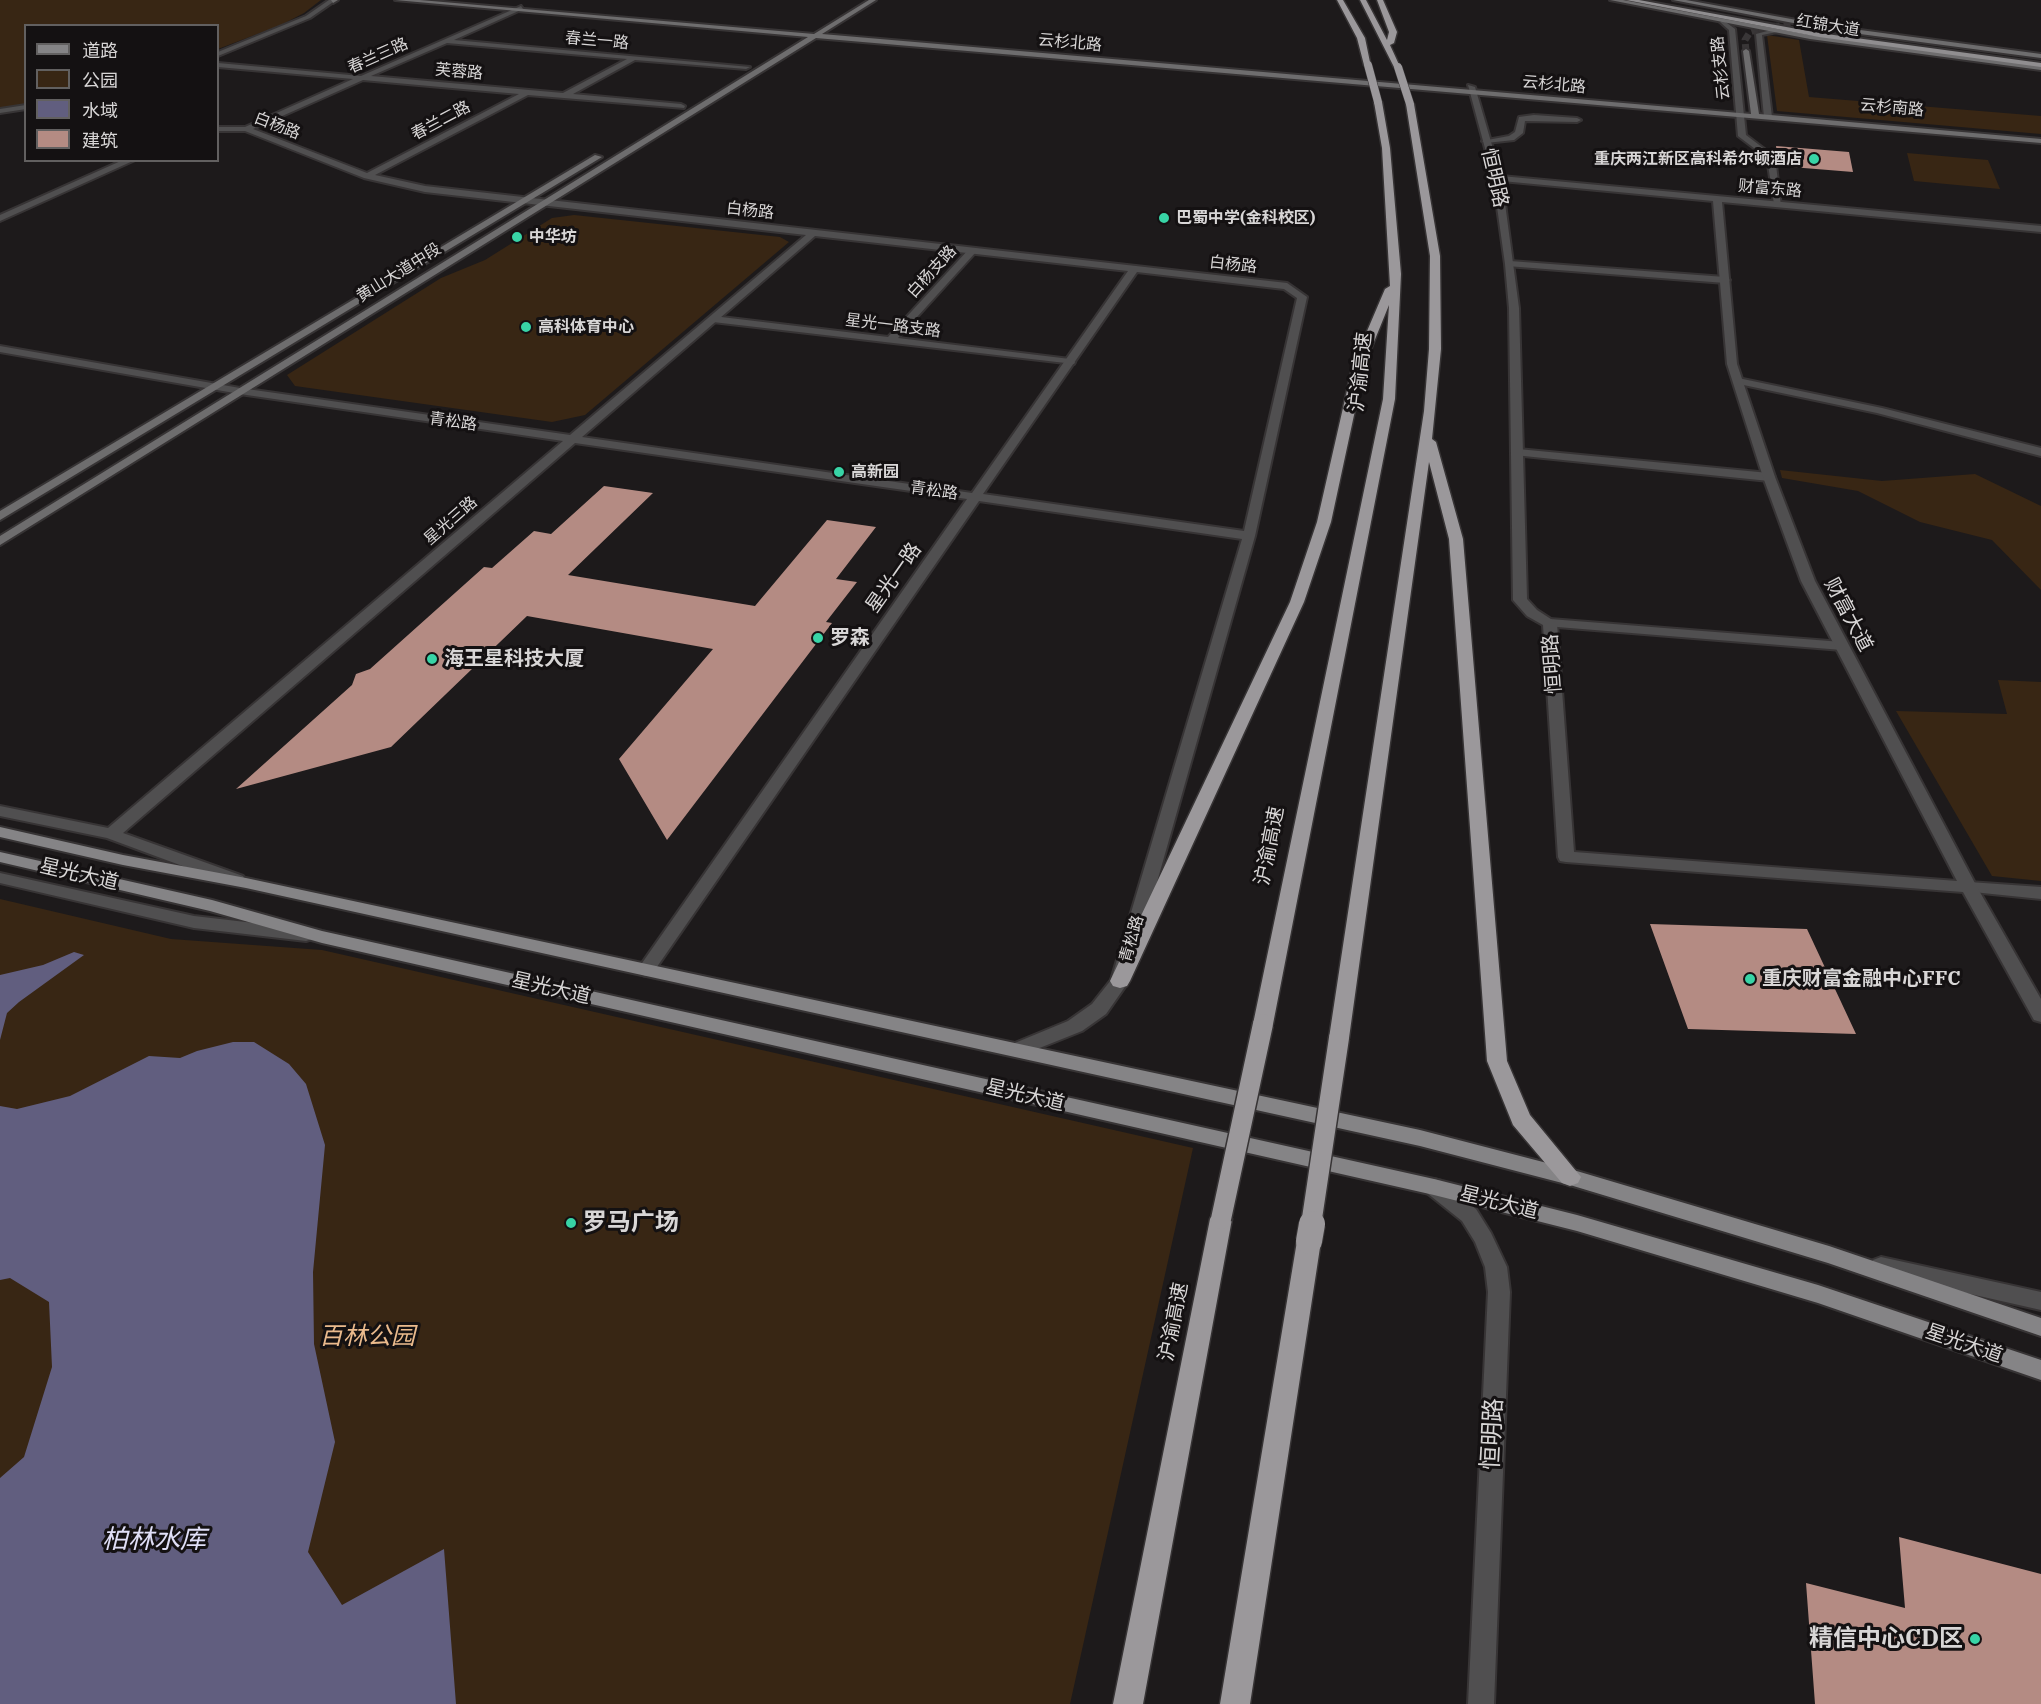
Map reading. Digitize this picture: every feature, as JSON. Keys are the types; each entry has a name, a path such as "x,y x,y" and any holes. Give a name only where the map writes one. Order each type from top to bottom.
{"highway":[{"name":"沪渝高速","path":"1128,1704 1221,1219 1263,1024 1389,399 1396,274 1386,148 1378,102 1361,38 1340,0"},
{"path":"1235,1704 1339,1038 1428,434 1435,349 1435,256 1410,104 1389,47 1363,0"},
{"path":"1380,0 1393,32 1389,47"},
{"name":"红锦大道","path":"1629,0 1819,34 2041,66"},
{"name":"红锦大道","path":"1653,0 1825,31 2041,56"},
{"path":"1120,981 1297,602 1324,522 1359,364 1396,274"},
{"path":"1428,434 1456,539 1497,1061 1521,1119 1570,1177"}],"main road":[{"name":"云杉北路","path":"398,0 819,33 1740,112"},
{"name":"云杉北路","path":"427,0 519,9"},
{"path":"837,12 858,0"},
{"name":"黄山大道中段","path":"0,541 873,0"},
{"name":"红锦大道","path":"1613,0 1775,31 1926,54 2041,66"},
{"name":"红锦大道","path":"1680,0 1841,30 2041,56"},
{"path":"783,45 817,24"},
{"path":"1865,32 2041,56"},
{"path":"1746,51 1755,113"},
{"path":"737,73 756,62"},
{"path":"672,112 691,100"},
{"name":"云杉南路","path":"1740,112 2041,139"},
{"name":"黄山大道中段","path":"0,516 602,154"},
{"name":"星光大道","path":"0,832 123,860 246,883 1420,1138 1570,1177 1829,1255 2041,1327"},
{"name":"星光大道","path":"0,857 212,906 322,937 1434,1187 1577,1223 1807,1291 2041,1370"}],"street":[{"path":"219,54 308,17 334,0"},
{"name":"春兰三路","path":"246,129 519,9"},
{"name":"云杉支路","path":"1723,22 1730,26 1742,136 1771,157 1778,204"},
{"path":"1768,115 1759,34 1775,31"},
{"name":"春兰一路","path":"445,41 746,67"},
{"path":"1733,44 1760,45"},
{"path":"566,95 634,58"},
{"name":"芙蓉路","path":"219,63 681,106"},
{"name":"恒明路","path":"1471,89 1497,178 1510,264 1518,453 1520,600 1532,613 1550,623 1566,857 1970,887"},
{"name":"春兰二路","path":"367,176 529,92"},
{"path":"0,111 24,107"},
{"path":"1486,141 1511,138 1519,133 1522,119 1534,117 1577,120"},
{"name":"白杨路","path":"219,119 238,124 258,124"},
{"name":"白杨路","path":"219,129 246,129 367,176 425,189 1287,286 1302,297 1249,536"},
{"path":"0,218 126,162"},
{"name":"财富东路","path":"1497,178 2041,229"},
{"name":"财富大道","path":"1717,199 1732,364 1769,477 1808,581 1970,887 2041,1015"},
{"name":"星光三路","path":"111,834 813,233"},
{"name":"白杨支路","path":"891,340 972,251"},
{"path":"1510,264 1725,280"},
{"name":"星光一路","path":"646,970 1134,269"},
{"name":"星光一路支路","path":"713,319 1070,362"},
{"name":"青松路","path":"0,349 240,392 1249,536 1120,981 1100,1009 1075,1026 1017,1050"},
{"path":"1738,381 1878,410 2041,452"},
{"path":"1518,453 1769,477"},
{"path":"1550,623 1842,646"},
{"path":"0,811 111,834 246,883"},
{"path":"0,878 194,922 322,937"},
{"path":"1970,887 2041,893"},
{"name":"恒明路","path":"1434,1187 1469,1215 1484,1239 1496,1267 1499,1292 1481,1704"},
{"path":"1829,1255 2041,1301"}],"green space":[{"path":"0,0 321,0 304,13 281,25 219,49 219,24 24,24 24,104 0,108"},
{"path":"1767,35 1799,40 1809,97 2041,116 2041,134 1777,111"},
{"path":"1907,153 1988,160 2000,189 1914,181"},
{"name":"高科体育中心","path":"574,215 780,237 789,242 585,415 552,422 295,386 287,375 441,278 485,260 552,218"},
{"path":"1780,470 1882,481 1975,474 2041,506 2041,590 1992,540 1920,522 1858,491 1782,478"},
{"path":"1998,680 2041,682 2041,881 1992,876 1896,711 2007,714"},
{"name":"百林公园","path":"0,899 171,939 322,950 1193,1148 1070,1704 0,1704"}],"water":[{"path":"74,952 84,955 7,1013 0,1040 0,975 43,965"},
{"name":"柏林水库","path":"233,1042 254,1042 289,1064 306,1084 325,1145 313,1272 314,1344 335,1442 308,1552 342,1605 444,1549 456,1704 0,1704 0,1478 24,1457 52,1367 49,1302 10,1278 0,1280 0,1106 17,1109 70,1096 149,1056 180,1058"}],"building":[{"name":"重庆两江新区高科希尔顿酒店","path":"1776,146 1849,152 1853,172 1779,166"},
{"name":"海王星科技大厦","path":"604,486 653,493 568,575 755,606 827,520 876,527 836,579 857,582 826,622 832,623 667,840 619,759 713,649 527,616 391,747 236,789 352,685 356,674 370,669 484,567 492,568 534,531 551,534"},
{"name":"重庆财富金融中心FFC","path":"1650,924 1807,929 1856,1034 1688,1029"},
{"name":"精信中心CD区","path":"1899,1537 2041,1574 2041,1704 1815,1704 1806,1583 1905,1608"}],"tunnel":[{"path":"1746,51 1745,40 1750,32 1765,27 1794,25 1831,27"}],"place":[{"name":"重庆两江新区高科希尔顿酒店","path":"1814,159"},
{"name":"巴蜀中学(金科校区)","path":"1164,218"},
{"name":"中华坊","path":"517,237"},
{"name":"高科体育中心","path":"526,327"},
{"name":"高新园","path":"839,472"},
{"name":"罗森","path":"818,638"},
{"name":"海王星科技大厦","path":"432,659"},
{"name":"重庆财富金融中心FFC","path":"1750,979"},
{"name":"罗马广场","path":"571,1223"},
{"name":"精信中心CD区","path":"1975,1639"}]}
